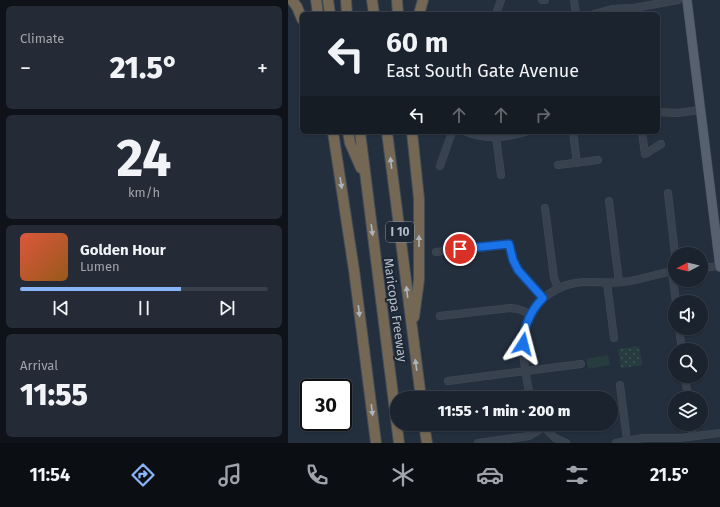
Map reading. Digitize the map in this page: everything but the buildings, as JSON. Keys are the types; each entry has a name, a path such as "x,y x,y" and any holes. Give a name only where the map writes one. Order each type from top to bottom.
{"highway":[{"path":"292,0 298,7 300,13"},
{"path":"316,0 318,12"},
{"path":"328,0 330,12"},
{"path":"346,0 347,12"},
{"path":"372,0 374,12"},
{"path":"397,0 398,12"},
{"path":"420,12 423,0"},
{"path":"333,134 354,270 376,443"},
{"path":"348,134 350,143 365,178"},
{"name":"Maricopa Freeway","path":"360,134 399,443"},
{"name":"Maricopa Freeway","path":"387,134 420,391"},
{"path":"412,134 419,199 419,280 412,331"},
{"path":"425,431 427,443"}],"main road":[{"path":"687,0 720,266"}],"street":[{"path":"497,12 501,0"},
{"path":"574,0 576,12"},
{"path":"623,0 624,8"},
{"path":"600,12 678,0"},
{"path":"644,6 645,12"},
{"path":"660,112 677,113 700,110"},
{"path":"440,166 451,134"},
{"path":"501,175 492,135 511,136 518,134"},
{"path":"574,134 577,163"},
{"path":"642,134 645,154 661,144"},
{"path":"558,165 598,160"},
{"path":"668,193 674,247"},
{"path":"609,201 619,282"},
{"path":"545,208 554,278 558,288"},
{"path":"436,252 509,244 513,260 518,270 543,298"},
{"path":"708,267 720,266"},
{"path":"529,391 523,339 531,314 543,298 558,288 578,282 619,282 668,273"},
{"path":"607,282 614,338"},
{"path":"440,316 510,308 518,309 531,314"},
{"path":"448,381 581,364"},
{"path":"620,385 631,441"},
{"path":"478,443 529,436 539,431"},
{"path":"547,431 554,440 566,443"},
{"path":"616,443 648,437 697,438 720,433"}],"green space":[{"path":"639,346 642,365 621,368 618,349"},
{"path":"608,355 610,365 588,369 586,359"}],"route":[{"path":"460,249 506,243 509,244 513,260 518,270 543,298 528,319 523,344"}]}
